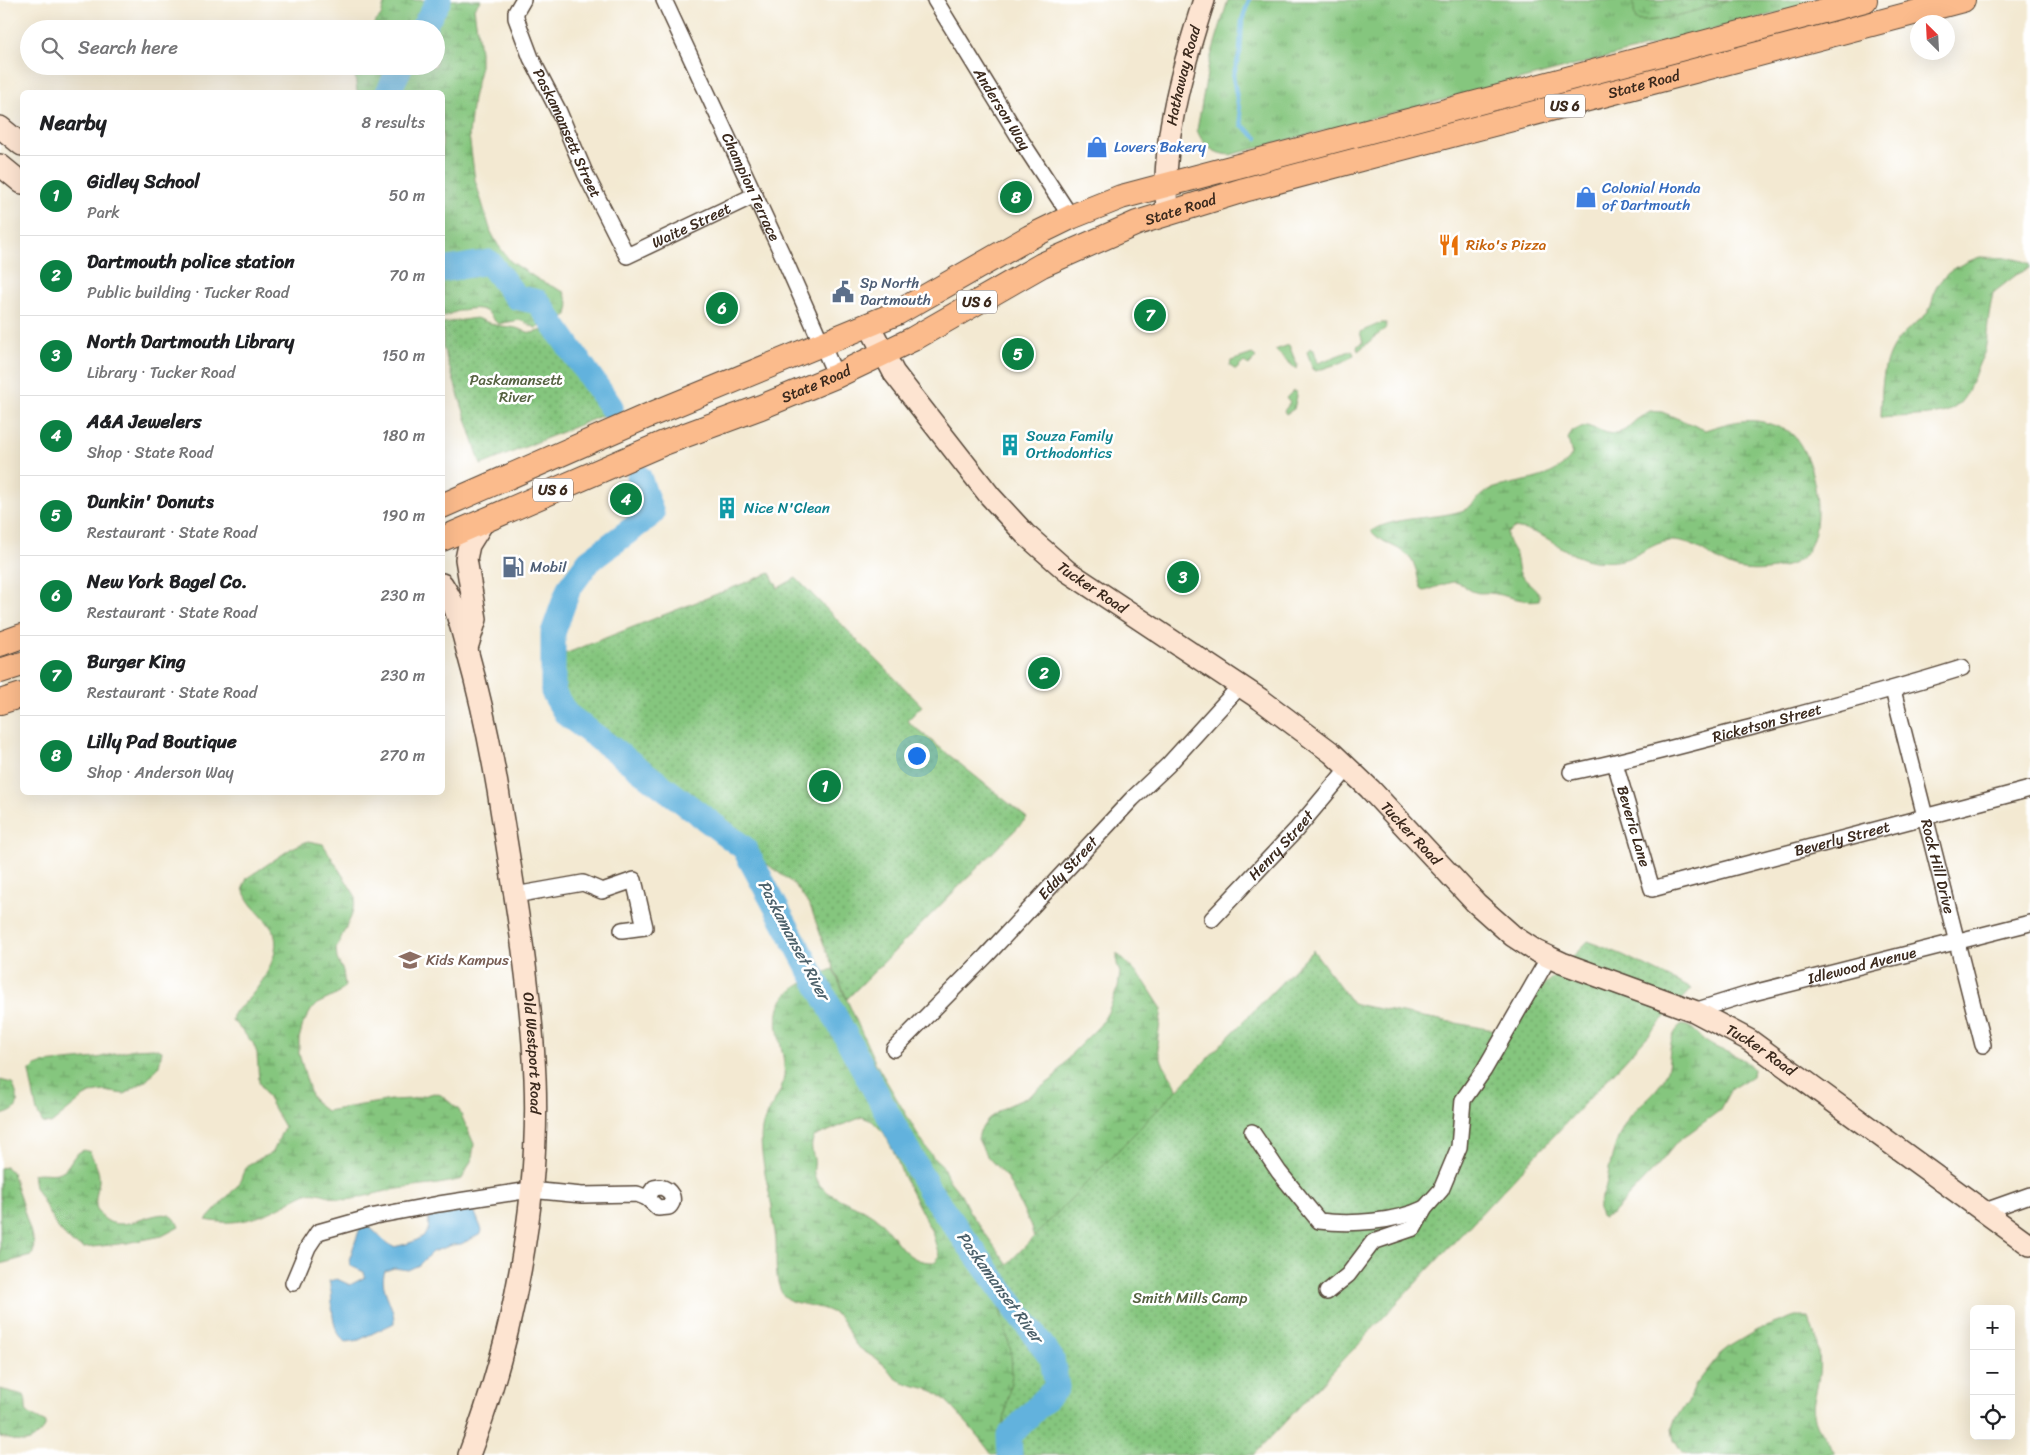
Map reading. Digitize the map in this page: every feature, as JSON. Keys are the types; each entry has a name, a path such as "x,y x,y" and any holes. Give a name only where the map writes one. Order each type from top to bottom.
{"main road":[{"name":"Hathaway Road","path":"1166,213 1166,161 1174,112 1192,38 1204,0"},
{"name":"State Road","path":"445,505 645,417 897,313 1030,237 1071,217 1120,197 1865,0"},
{"name":"State Road","path":"445,538 664,443 761,407 836,376 883,354 1050,261 1112,233 1166,213 1363,158 1963,0"},
{"path":"1726,36 1732,60"},
{"path":"0,127 20,143"},
{"path":"0,165 20,181"},
{"name":"Tucker Road","path":"869,325 894,373 990,496 1025,534 1067,571 1299,727 1370,789 1490,917 1524,944 1587,973 1694,1011 1734,1031 1786,1066 1982,1212 2030,1245"},
{"path":"467,648 476,619 466,559 472,539 484,521"},
{"name":"Old Westport Road","path":"445,589 457,609 480,695 487,730 515,895 529,1002 535,1079 534,1150 520,1273 488,1402 469,1455"},
{"name":"Old Westport Road","path":"445,622 467,648"},
{"path":"0,644 20,637"},
{"path":"0,671 20,665"},
{"path":"0,702 20,696"}],"street":[{"name":"Champion Terrace","path":"664,0 755,195 836,376"},
{"name":"Anderson Way","path":"935,0 1017,134 1071,217"},
{"name":"Paskamansett Street","path":"520,4 516,18 531,58 627,256"},
{"name":"Waite Street","path":"627,256 755,195"},
{"name":"Ricketson Street","path":"1571,772 1615,763 1892,690 1962,668"},
{"name":"Eddy Street","path":"894,1049 986,956 1240,686"},
{"name":"Rock Hill Drive","path":"1892,690 1983,1045"},
{"name":"Beveric Lane","path":"1615,763 1652,889"},
{"name":"Henry Street","path":"1212,919 1296,830 1348,768"},
{"name":"Beverly Street","path":"1652,889 2030,790"},
{"path":"515,895 583,883 602,891 634,880 645,926 622,930"},
{"name":"Idlewood Avenue","path":"1694,1011 1749,994 2030,923"},
{"path":"1327,1292 1348,1275 1373,1242 1414,1228 1425,1208 1441,1190 1459,1147 1463,1100 1484,1070 1549,957"},
{"path":"1252,1132 1279,1172 1319,1221 1341,1224 1366,1222 1425,1208"},
{"path":"293,1283 308,1247 318,1232 375,1216 530,1190 582,1195 637,1194 648,1198"},
{"path":"1982,1212 2030,1195"}],"green space":[{"path":"385,0 481,0 474,8 480,51 480,70 473,98 469,135 475,180 491,232 498,245 510,261 539,280 564,292 569,305 567,315 536,328 520,320 498,324 487,312 477,309 459,311 445,316 445,90 357,90 355,75 445,75 445,20 377,20 381,16"},
{"path":"1228,0 1827,0 1230,155 1214,151 1206,145 1197,130 1209,63"},
{"path":"1633,0 1727,0 1681,14 1643,21 1636,20"},
{"path":"1980,257 2024,261 2030,264 2030,268 2016,275 1993,293 1985,352 1966,394 1957,406 1942,413 1881,418 1884,374 1886,364 1895,344 1905,332 1928,312 1935,290 1943,278 1960,265"},
{"name":"Paskamansett River","path":"476,318 495,325 516,328 531,333 556,327 555,339 580,372 606,414 481,465 445,353 445,323"},
{"path":"1381,323 1386,323 1387,327 1358,351 1357,346 1363,343 1360,332"},
{"path":"1289,345 1297,365 1296,369 1275,350"},
{"path":"1310,348 1314,350 1318,363 1352,350 1354,355 1343,362 1316,371 1313,369 1307,352"},
{"path":"1252,354 1256,357 1249,365 1244,362 1236,370 1230,366 1231,361"},
{"path":"1293,391 1296,392 1297,396 1294,409 1286,414 1284,411 1290,403 1286,398"},
{"path":"1650,411 1662,412 1705,430 1732,422 1759,421 1791,433 1800,445 1808,462 1814,481 1817,502 1816,523 1812,541 1803,556 1790,565 1783,567 1750,571 1727,565 1688,544 1667,541 1626,559 1594,561 1576,556 1541,535 1514,528 1507,533 1507,536 1516,555 1520,573 1540,596 1539,600 1533,601 1490,593 1477,593 1454,582 1425,591 1422,590 1415,568 1408,556 1371,531 1393,522 1461,511 1469,507 1489,490 1545,475 1565,464 1572,455 1568,439 1572,431 1587,426 1616,434 1625,430"},
{"path":"770,573 778,588 796,578 922,706 907,721 1027,818 847,999 826,950 811,908 795,885 767,864 732,844 656,780 569,703 561,687 562,655"},
{"path":"308,841 323,844 356,897 351,917 336,948 337,959 343,971 345,986 338,994 317,1004 312,1009 303,1024 299,1039 299,1054 311,1095 315,1102 326,1111 391,1100 412,1099 434,1093 441,1095 459,1110 474,1144 472,1159 462,1179 454,1181 392,1190 347,1200 319,1193 308,1193 275,1210 246,1220 216,1222 206,1220 239,1184 249,1164 273,1152 284,1127 259,1082 257,1053 253,1043 232,1020 234,1012 250,997 266,975 275,950 275,939 272,929 248,900 243,888 247,878 292,848"},
{"name":"Smith Mills Camp","path":"1588,941 1623,955 1692,989 1254,1455 998,1455 1012,1375 1011,1351 992,1280 1313,950 1353,1004 1499,1031"},
{"path":"1117,953 1144,981 1162,1009 1157,1044 1164,1066 1175,1083 1182,1102 1056,1277 1033,1235 1030,1224 1007,1178 986,1155 978,1139 980,1131 988,1119 1005,1107 1028,1097 1054,1078 1073,1052 1100,1025 1108,1012 1118,987 1120,973 1117,964"},
{"path":"833,969 875,1062 923,1143 933,1157 942,1165 949,1180 961,1195 969,1211 1050,1324 1031,1455 992,1455 964,1420 939,1394 897,1379 881,1362 856,1345 838,1316 821,1308 791,1301 781,1291 777,1274 776,1237 772,1207 761,1146 764,1121 780,1090 784,1076 777,1019 778,1010 782,1001 791,991 804,982","holes":["862,1117 872,1121 884,1133 903,1176 932,1232 939,1255 936,1262 924,1261 907,1253 875,1217 832,1195 824,1189 814,1174 812,1148 814,1137"]},
{"path":"1682,1025 1690,1027 1705,1041 1749,1064 1753,1069 1752,1076 1731,1089 1719,1111 1677,1142 1612,1214 1602,1218 1599,1205 1618,1139 1632,1114 1656,1090 1663,1080 1668,1066 1673,1037 1676,1030"},
{"path":"154,1048 162,1051 159,1066 147,1080 124,1094 104,1091 92,1093 84,1097 51,1124 43,1123 37,1112 29,1072 35,1066 44,1063 97,1058 134,1049"},
{"path":"0,1080 12,1083 18,1100 16,1108 0,1115"},
{"path":"84,1150 90,1152 96,1164 99,1181 96,1207 106,1220 115,1224 125,1224 165,1214 173,1217 179,1227 162,1236 127,1243 84,1248 72,1243 57,1227 35,1187 33,1174 60,1172 67,1167 77,1154"},
{"path":"6,1167 12,1172 34,1243 31,1256 0,1264 0,1168"},
{"path":"1795,1316 1803,1316 1809,1319 1816,1336 1819,1352 1819,1378 1814,1404 1815,1420 1836,1455 1692,1455 1682,1452 1674,1439 1672,1429 1675,1420 1688,1403 1695,1386 1720,1354 1757,1330"},
{"path":"0,1389 24,1395 27,1413 46,1423 43,1430 33,1440 19,1442 0,1437"}],"water":[{"path":"460,1203 473,1208 482,1230 481,1234 461,1244 432,1252 419,1265 408,1270 394,1268 385,1271 383,1278 385,1290 394,1316 394,1323 359,1340 346,1342 336,1329 329,1281 337,1279 350,1285 365,1277 364,1272 351,1266 349,1260 362,1222 393,1247 422,1237 428,1230 429,1215 435,1209"}],"waterway":[{"name":"Paskamanset River","path":"427,20 439,0"},
{"path":"1249,0 1242,20 1240,52 1233,77 1242,125 1257,138"},
{"name":"Paskamanset River","path":"389,90 396,75"},
{"name":"Paskamanset River","path":"445,269 489,262 516,297 538,302 611,407"},
{"name":"Paskamanset River","path":"639,477 652,514 589,561 569,588 553,633 553,692 566,714 744,848 929,1190 1052,1359 1057,1387 1009,1436 1010,1455"}],"place":[{"name":"Lovers Bakery","path":"1097,147"},
{"name":"Lilly Pad Boutique","path":"1016,197"},
{"name":"Colonial Honda of Dartmouth","path":"1586,197"},
{"name":"Riko's Pizza","path":"1449,245"},
{"name":"Sp North Dartmouth","path":"843,292"},
{"name":"New York Bagel Co.","path":"722,308"},
{"name":"Burger King","path":"1150,315"},
{"name":"Dunkin' Donuts","path":"1018,354"},
{"name":"Souza Family Orthodontics","path":"1010,445"},
{"name":"A&A Jewelers","path":"626,499"},
{"name":"Nice N'Clean","path":"727,508"},
{"name":"Mobil","path":"513,567"},
{"name":"North Dartmouth Library","path":"1183,577"},
{"name":"Dartmouth police station","path":"1044,673"},
{"name":"Gidley School","path":"825,786"},
{"name":"Kids Kampus","path":"410,960"}]}
